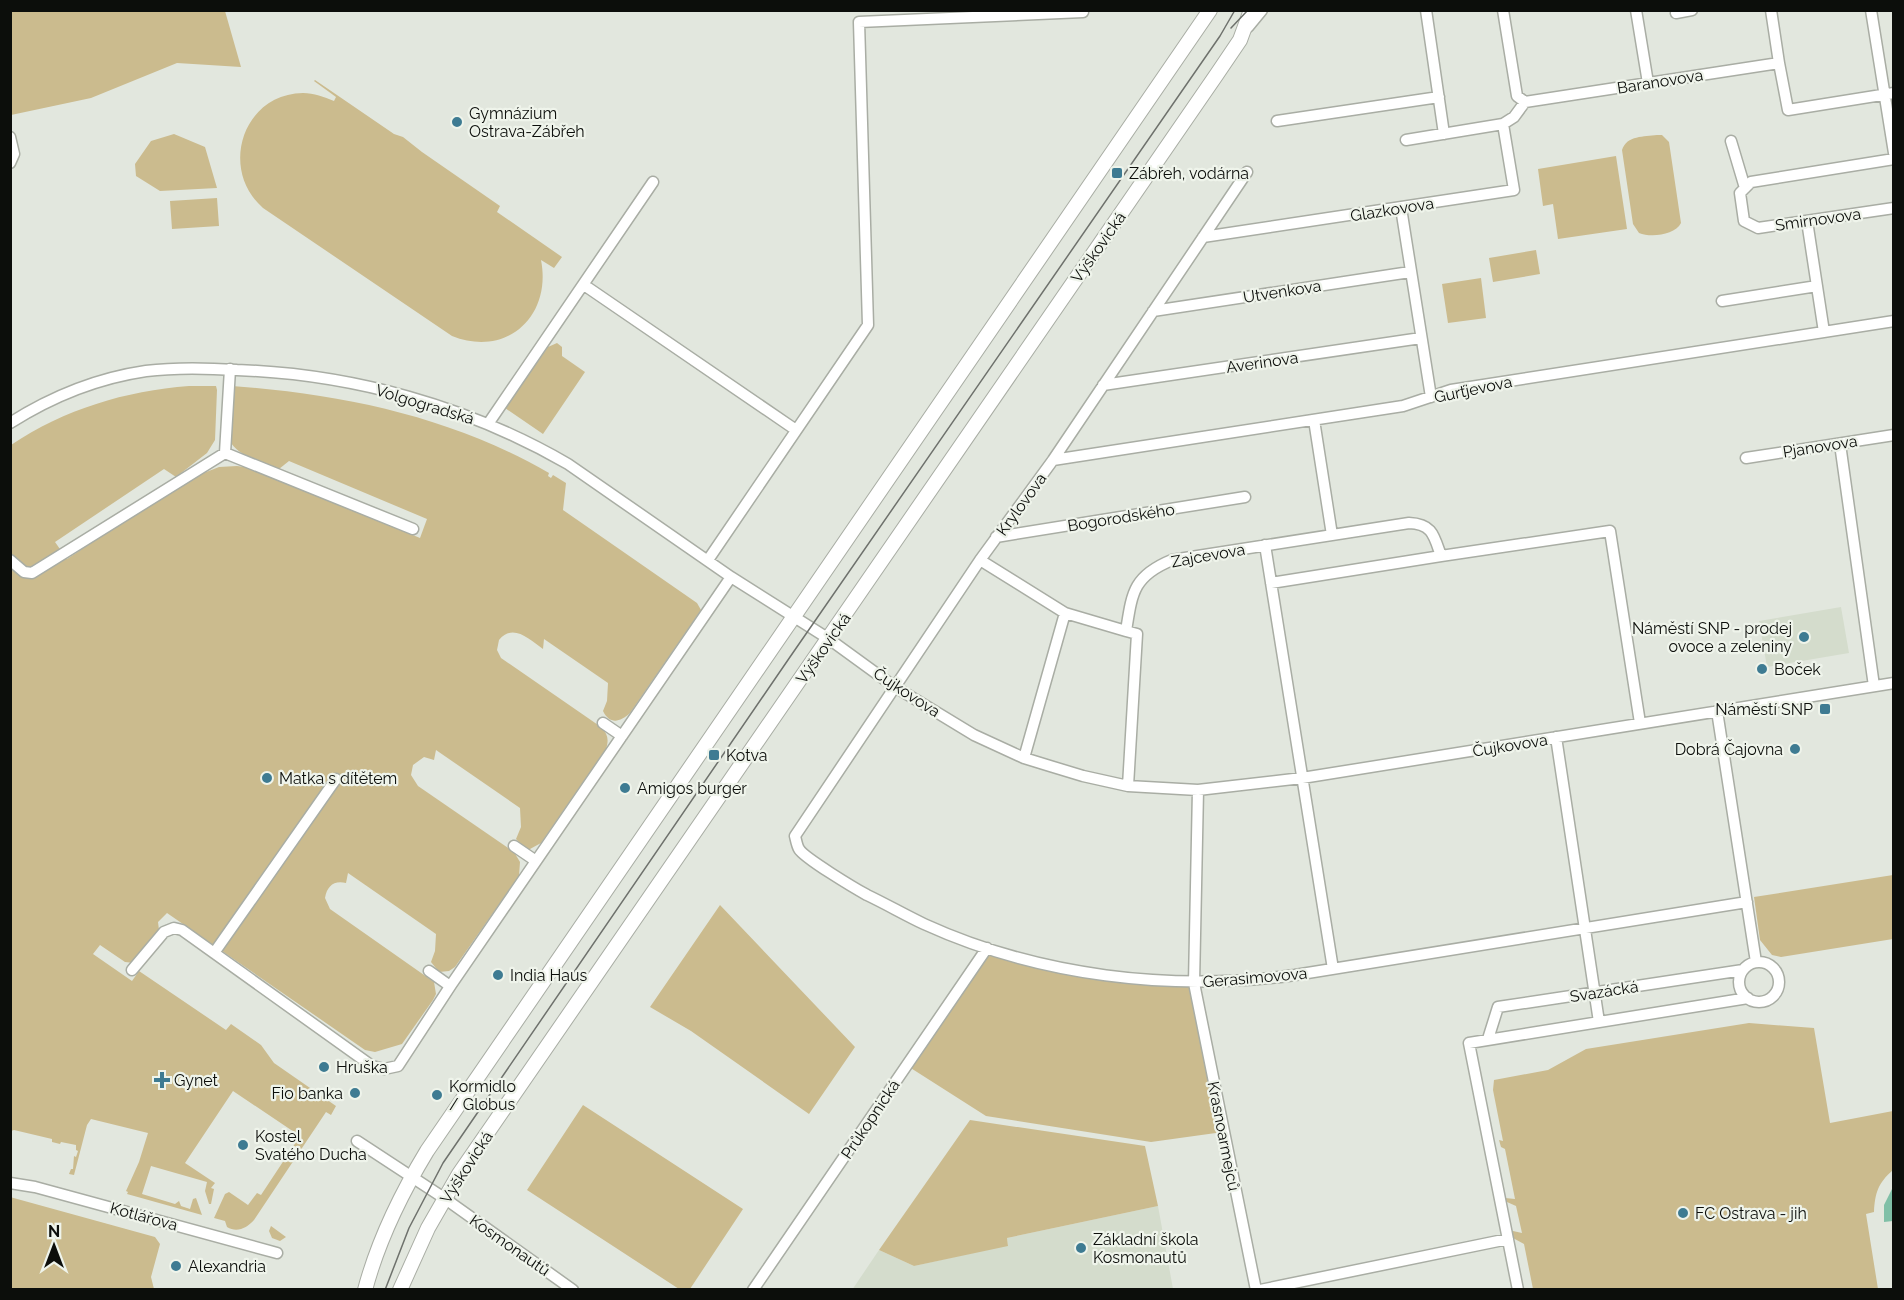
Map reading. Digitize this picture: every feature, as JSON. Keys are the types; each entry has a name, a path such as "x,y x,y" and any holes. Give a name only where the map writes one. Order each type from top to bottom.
{"street":[{"path":"365,1290 380,1245 411,1177 434,1141 796,617 1210,10"},
{"name":"Výškovická","path":"400,1290 413,1257 444,1198 1240,40 1251,10"},
{"path":"1240,40 1262,10"},
{"path":"1426,10 1444,134"},
{"path":"1406,140 1503,124 1514,117 1525,102 1517,96 1503,10"},
{"path":"1636,10 1648,83"},
{"path":"1677,13 1692,10"},
{"path":"1771,10 1788,110 1889,94"},
{"path":"1871,10 1889,94 1893,153"},
{"path":"708,560 868,325 859,22 1083,12"},
{"name":"Baranovova","path":"1525,102 1779,63"},
{"path":"1277,121 1439,97"},
{"name":"Glazkovova","path":"1203,237 1514,190 1503,124"},
{"path":"10,137 14,154 10,163"},
{"name":"Smirnovova","path":"1731,141 1744,188 1740,193 1744,222 1758,228 1893,208"},
{"path":"1744,188 1751,182 1893,159"},
{"name":"Krylovova","path":"795,836 980,560 1053,460 1247,171"},
{"path":"488,424 652,182"},
{"path":"1401,208 1431,397"},
{"path":"1807,221 1824,332"},
{"name":"Utvenkova","path":"1153,311 1410,272"},
{"path":"584,285 796,430"},
{"path":"1722,301 1817,286"},
{"name":"Gurťjevova","path":"1053,460 1403,406 1451,390 1893,321"},
{"name":"Averinova","path":"1103,385 1421,338"},
{"name":"Volgogradská","path":"10,423 49,400 85,386 146,371 184,368 272,371 357,384 423,401 488,424 542,449 568,464 731,577 796,617"},
{"path":"225,453 230,369"},
{"path":"1314,420 1332,535"},
{"name":"Pjanovova","path":"1746,458 1893,435"},
{"path":"1840,444 1874,686"},
{"path":"225,453 413,529"},
{"path":"10,560 24,572 32,573 225,453"},
{"name":"Bogorodského","path":"996,537 1245,497"},
{"name":"Zajcevova","path":"1126,631 1131,599 1140,580 1154,567 1172,560 1409,523 1420,523 1433,532 1441,556"},
{"path":"1271,583 1610,531 1640,723"},
{"path":"1265,545 1333,969"},
{"path":"980,560 1065,613 1137,634 1128,786"},
{"path":"132,970 168,929 182,930 372,1066 384,1069 398,1066 450,986 731,577"},
{"path":"1024,758 1065,613"},
{"name":"Čujkovova","path":"796,617 895,687 974,735 1024,758 1083,776 1128,786 1198,790 1302,777 1893,683"},
{"path":"1717,711 1756,962"},
{"path":"603,723 622,736"},
{"path":"1556,737 1599,1022"},
{"path":"214,953 336,779"},
{"name":"Krasnoarmejců","path":"1198,790 1194,983 1258,1290"},
{"name":"Gerasimovova","path":"795,836 800,851 853,887 924,924 987,948 1036,962 1103,974 1194,983 1236,982 1333,969 1747,902"},
{"path":"514,846 536,861"},
{"name":"Průkopnická","path":"753,1290 987,948"},
{"path":"1756,962 1766,963 1775,969 1779,978 1778,988 1773,997 1764,1001 1753,1001 1748,998 1740,985 1743,970 1756,962"},
{"name":"Svazácká","path":"1488,1039 1498,1007 1743,970"},
{"path":"429,971 450,986"},
{"name":"Svazácká","path":"1518,1290 1469,1042 1748,998"},
{"name":"Kosmonautů","path":"357,1141 444,1198 573,1290"},
{"name":"Kotlářova","path":"10,1183 35,1187 277,1253"},
{"path":"1258,1290 1508,1239"}],"shaded area":[{"path":"10,11 225,11 241,67 177,63 91,98 11,115"},
{"path":"315,80 394,134 403,137 500,206 497,212 562,257 554,268 541,260 543,280 539,299 532,314 521,327 507,336 491,341 472,341 452,336 263,208 250,192 242,174 240,155 244,137 252,120 265,106 282,97 307,93 334,101 336,97"},
{"path":"174,134 205,147 217,188 160,191 136,176 135,164 151,141"},
{"path":"1662,135 1669,142 1681,223 1668,233 1650,235 1639,233 1633,224 1622,150 1624,145 1632,139"},
{"path":"1616,156 1627,229 1558,239 1553,204 1543,206 1538,169"},
{"path":"217,198 219,226 172,229 170,201"},
{"path":"1536,250 1540,274 1493,282 1489,258"},
{"path":"1481,278 1486,318 1448,323 1442,284"},
{"path":"557,343 562,347 562,356 585,372 543,434 505,408 548,347"},
{"path":"189,386 216,386 215,440 207,453 176,477 164,469 55,542 67,559 186,480 219,467 252,468 420,538 427,519 289,461 279,469 238,450 229,435 232,386 356,402 435,423 512,454 549,473 548,476 551,478 553,475 566,483 563,510 697,603 701,610 630,713 615,721 603,711 607,701 608,683 544,639 543,649 521,634 510,633 499,640 497,650 501,658 601,727 608,740 607,746 541,843 530,849 525,849 516,839 521,827 520,808 436,750 434,760 424,757 413,765 411,775 418,786 514,852 520,862 519,876 455,967 449,971 439,972 431,962 435,951 436,934 348,873 346,883 338,882 329,887 325,898 330,909 434,982 436,994 433,1000 402,1044 375,1052 365,1050 167,913 158,922 159,930 134,963 125,962 100,945 93,954 132,981 139,971 226,1030 231,1024 261,1045 274,1063 336,1106 331,1115 326,1112 254,1220 238,1230 227,1227 225,1221 214,1218 225,1194 229,1192 248,1205 257,1193 261,1195 300,1136 233,1091 185,1163 215,1183 211,1188 214,1189 211,1204 209,1204 205,1191 207,1182 151,1166 142,1194 175,1204 179,1201 181,1206 190,1209 193,1199 196,1198 202,1215 127,1194 126,1191 139,1162 148,1133 91,1119 87,1125 74,1175 69,1174 73,1169 74,1156 76,1157 78,1151 76,1145 61,1142 60,1144 52,1142 52,1139 11,1131 11,445 53,421 96,404 142,392"},
{"name":"Náměstí SNP - prodej ovoce a zeleniny","path":"1841,607 1849,653 1767,667 1759,621"},
{"path":"1893,875 1893,939 1781,957 1772,955 1760,940 1754,897"},
{"path":"720,905 855,1047 809,1114 691,1031 650,1007"},
{"path":"987,948 1036,962 1194,983 1223,1132 1151,1142 986,1116 906,1065"},
{"name":"FC Ostrava - jih","path":"1749,1023 1814,1028 1830,1123 1893,1111 1893,1170 1878,1189 1874,1212 1866,1214 1878,1289 1533,1289 1524,1244 1513,1238 1513,1231 1522,1233 1516,1206 1507,1202 1505,1198 1515,1199 1505,1149 1501,1147 1499,1140 1503,1141 1493,1090 1494,1080 1548,1070 1586,1049"},
{"path":"583,1105 743,1209 690,1289 679,1289 527,1190"},
{"path":"970,1120 1145,1146 1158,1206 1007,1238 1008,1246 914,1266 879,1250"},
{"path":"1893,1187 1893,1221 1884,1222 1884,1205"},
{"path":"10,1197 155,1237 160,1244 151,1277 154,1289 11,1289"},
{"name":"Základní škola Kosmonautů","path":"1158,1206 1173,1289 852,1290 879,1250 914,1266 1008,1245 1007,1238"},
{"path":"271,1226 286,1237 280,1241 272,1238 269,1231"}],"tram line":[{"path":"385,1290 409,1228 443,1163 1220,36 1235,10"},
{"path":"1231,28 1248,10"}],"place":[{"name":"Gymnázium Ostrava-Zábřeh","path":"457,122"},
{"name":"Zábřeh, vodárna","path":"1117,173"},
{"name":"Náměstí SNP - prodej ovoce a zeleniny","path":"1804,637"},
{"name":"Boček","path":"1762,669"},
{"name":"Náměstí SNP","path":"1825,709"},
{"name":"Dobrá Čajovna","path":"1795,749"},
{"name":"Kotva","path":"714,755"},
{"name":"Matka s dítětem","path":"267,778"},
{"name":"Amigos burger","path":"625,788"},
{"name":"India Haus","path":"498,975"},
{"name":"Hruška","path":"324,1067"},
{"name":"Gynet","path":"162,1080"},
{"name":"Fio banka","path":"355,1093"},
{"name":"Kormidlo / Globus","path":"437,1095"},
{"name":"Kostel Svatého Ducha","path":"243,1145"},
{"name":"FC Ostrava - jih","path":"1683,1213"},
{"name":"Základní škola Kosmonautů","path":"1081,1248"},
{"name":"Alexandria","path":"176,1266"}]}
